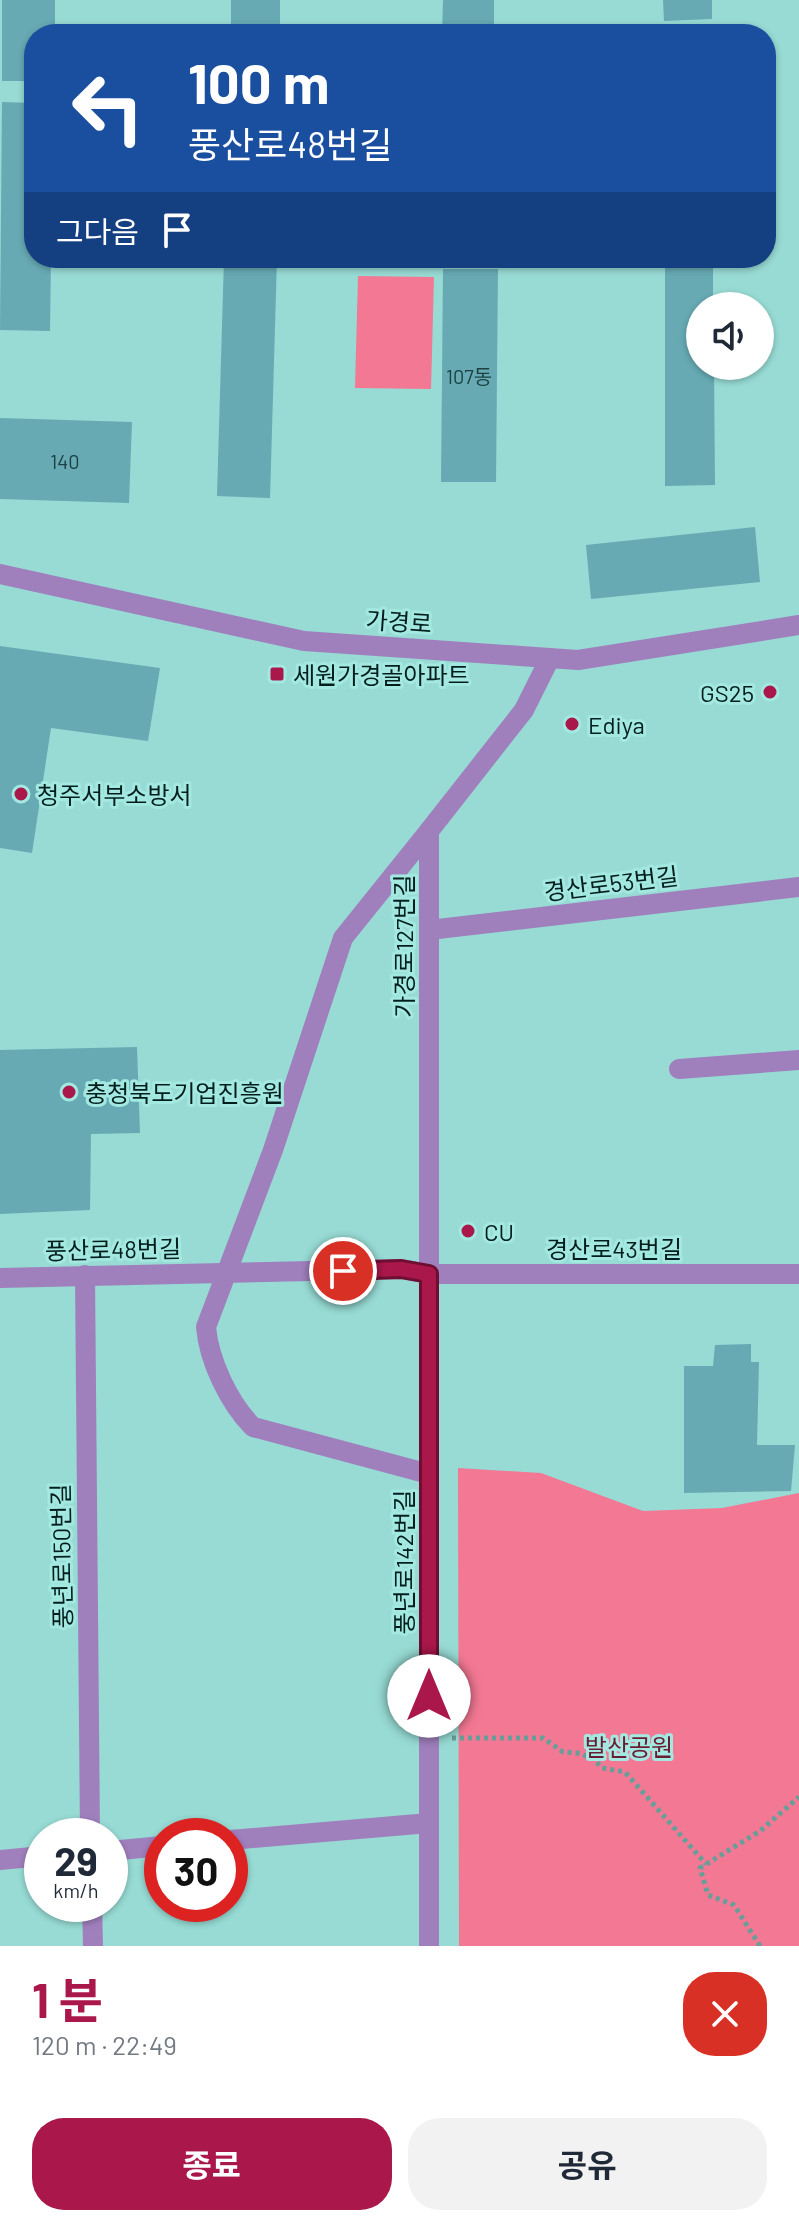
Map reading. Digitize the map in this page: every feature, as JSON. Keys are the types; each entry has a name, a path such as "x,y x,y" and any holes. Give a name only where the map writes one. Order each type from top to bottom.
{"street":[{"name":"가경로","path":"0,574 304,641 578,660 799,625"},
{"path":"429,1474 253,1427 240,1414 208,1349 206,1327 273,1150 343,938 524,710 550,658"},
{"name":"가경로127번길","path":"429,831 429,1274"},
{"name":"경산로53번길","path":"429,930 799,887"},
{"path":"679,1069 799,1060"},
{"name":"풍산로48번길","path":"0,1278 401,1269 429,1274"},
{"name":"경산로43번길","path":"429,1274 799,1274"},
{"name":"풍년로142번길","path":"429,1274 429,1946"},
{"name":"풍년로150번길","path":"85,1275 90,1818"},
{"path":"248,1838 429,1823"},
{"path":"0,1860 24,1858"},
{"path":"92,1922 93,1946"}],"path":[{"path":"449,1738 543,1738 563,1752 593,1758 602,1768 625,1772 706,1864"},
{"path":"760,1946 734,1905 708,1895 700,1868 760,1831 799,1797"}],"green space":[{"path":"358,276 434,277 431,389 355,388"},
{"name":"발산공원","path":"458,1468 541,1473 643,1511 722,1508 799,1493 799,1946 459,1946"}],"building":[{"path":"2,0 55,0 55,24 24,24 24,81 2,81"},
{"path":"231,0 280,0 280,24 231,24"},
{"path":"443,0 494,0 494,24 442,24"},
{"path":"663,0 712,0 712,19 664,21"},
{"path":"2,102 24,103 24,268 51,268 50,331 0,330"},
{"path":"224,268 277,268 270,498 217,496"},
{"path":"665,268 713,268 713,292 686,292 686,380 714,380 715,485 665,486"},
{"path":"443,269 498,269 496,482 441,482"},
{"path":"0,418 132,422 129,503 0,499"},
{"path":"755,527 760,582 591,599 586,545"},
{"name":"청주서부소방서","path":"0,646 160,668 148,741 51,728 32,853 0,848"},
{"name":"충청북도기업진흥원","path":"137,1047 140,1133 91,1134 90,1210 0,1214 0,1050"},
{"path":"751,1344 751,1362 759,1362 757,1445 795,1445 791,1491 684,1493 684,1366 713,1366 715,1345"}],"place":[{"name":"세원가경골아파트","path":"277,674"},
{"name":"GS25","path":"770,692"},
{"name":"Ediya","path":"572,724"},
{"name":"청주서부소방서","path":"21,794"},
{"name":"충청북도기업진흥원","path":"69,1092"},
{"name":"CU","path":"468,1231"}],"route":[{"path":"343,1271 401,1269 429,1274 429,1696"}]}
